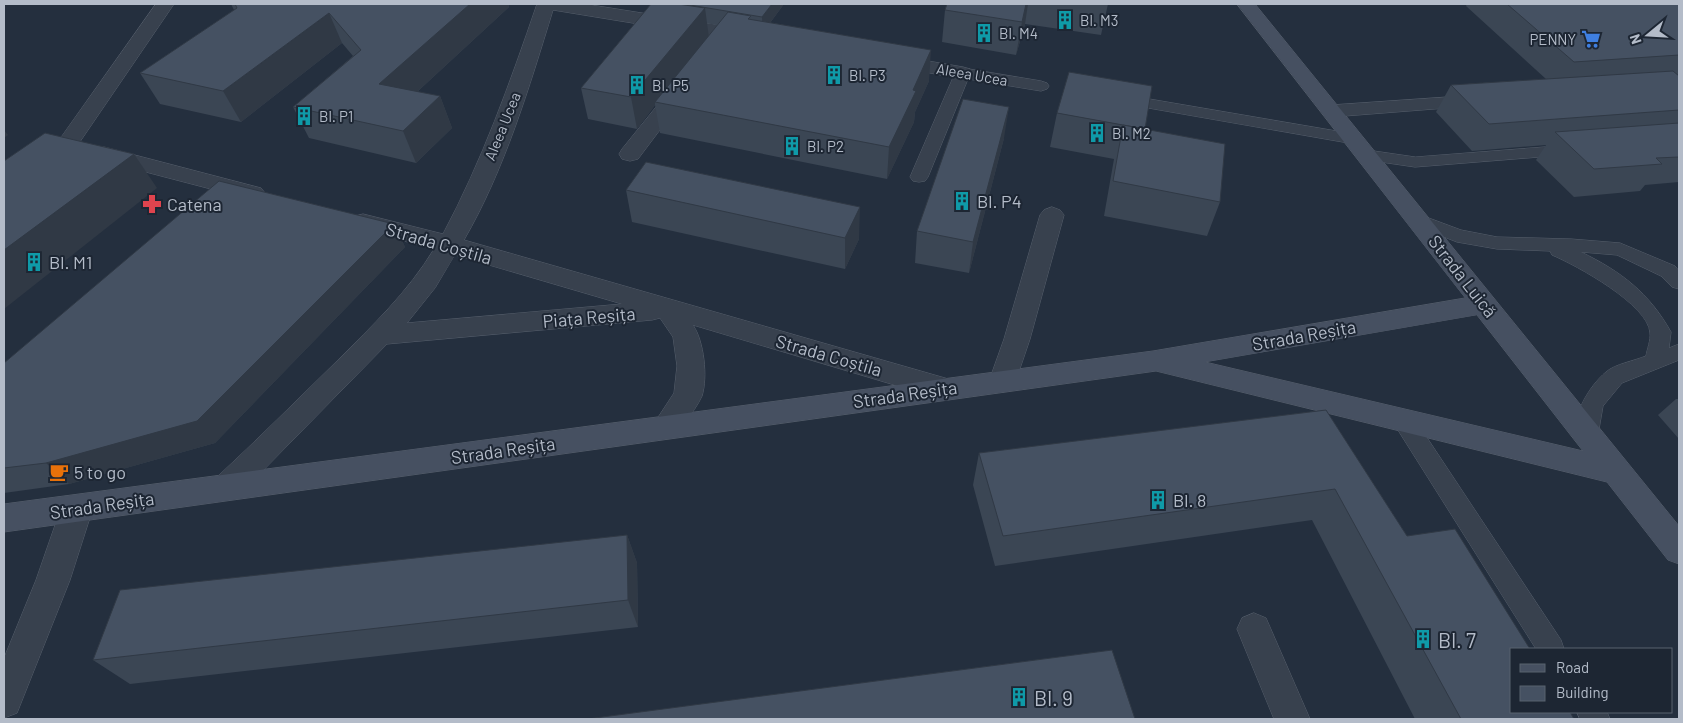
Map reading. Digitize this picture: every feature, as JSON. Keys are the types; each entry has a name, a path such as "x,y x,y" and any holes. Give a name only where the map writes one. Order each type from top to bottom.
{"street":[{"path":"4,188 67,144 165,4"},
{"name":"Aleea Ucea","path":"448,244 476,191 496,145 526,67 546,4"},
{"path":"552,4 720,39 764,39"},
{"name":"Strada Luică","path":"1246,4 1486,304 1679,550"},
{"name":"Aleea Ucea","path":"878,58 963,73"},
{"path":"630,154 693,74"},
{"path":"1332,111 1498,100"},
{"path":"67,144 276,199"},
{"path":"206,205 228,186"},
{"path":"1003,381 1017,339 1052,215"},
{"name":"Strada Coștila","path":"343,217 448,244 945,389"},
{"path":"227,487 380,335 415,295 435,268 448,244"},
{"name":"Strada Reșița","path":"4,518 1153,361 1486,304"},
{"path":"666,428 688,395 691,366 686,336 668,309"},
{"name":"Piața Reșița","path":"380,335 668,309"},
{"path":"1153,361 1617,472"},
{"path":"4,700 53,580 77,508"},
{"path":"1254,629 1292,719"}],"lane":[{"name":"Aleea Ucea","path":"963,73 1041,86"},
{"path":"919,177 963,73"},
{"path":"1106,97 1360,147 1415,162 1585,149"},
{"path":"1418,220 1457,236 1497,243 1620,249 1668,271 1679,282"},
{"path":"1544,244 1579,258 1615,280 1650,312 1661,332 1656,359"},
{"path":"1587,435 1592,403 1614,377 1656,359 1679,352"},
{"path":"1404,421 1550,648"}],"building":[{"path":"235,4 470,4 379,84 440,96 403,131 293,107 361,50 329,13 223,91 140,73 237,8"},
{"path":"651,4 678,4 705,8 631,97 581,88"},
{"path":"684,4 772,4 762,17"},
{"path":"947,4 1026,4 1022,22 945,10"},
{"name":"PENNY","path":"1507,4 1679,4 1679,55 1574,62"},
{"path":"728,12 751,16 748,19 931,50 913,90 916,91 889,147 655,102"},
{"path":"1673,71 1679,76 1679,110 1489,124 1451,85"},
{"path":"1069,72 1152,86 1145,129 1057,113"},
{"name":"Bl. P4","path":"963,99 1009,107 973,242 917,231"},
{"path":"1679,123 1679,157 1656,158 1662,164 1594,169 1555,132"},
{"path":"1123,125 1225,144 1220,202 1113,181"},
{"path":"45,133 134,154 4,250 4,161"},
{"path":"646,162 860,207 845,238 626,190"},
{"path":"219,181 394,224 197,421 46,463 4,468 4,363"},
{"path":"1326,410 1407,536 1455,529 1529,648 1510,648 1510,713 1571,713 1574,719 1461,719 1335,489 1003,536 979,453"},
{"path":"627,535 628,600 93,660 120,590"},
{"path":"1112,650 1135,719 587,719"}],"place":[{"name":"Bl. M3","path":"1065,20"},
{"name":"Bl. M4","path":"984,33"},
{"name":"PENNY","path":"1591,39"},
{"name":"Bl. P3","path":"834,75"},
{"name":"Bl. P5","path":"637,85"},
{"name":"Bl. P1","path":"304,116"},
{"name":"Bl. M2","path":"1097,133"},
{"name":"Bl. P2","path":"792,146"},
{"name":"Bl. P4","path":"962,201"},
{"name":"Catena","path":"152,204"},
{"name":"Bl. M1","path":"34,262"},
{"name":"5 to go","path":"59,472"},
{"name":"Bl. 8","path":"1158,500"},
{"name":"Bl. 7","path":"1423,639"},
{"name":"Bl. 9","path":"1019,697"}]}
